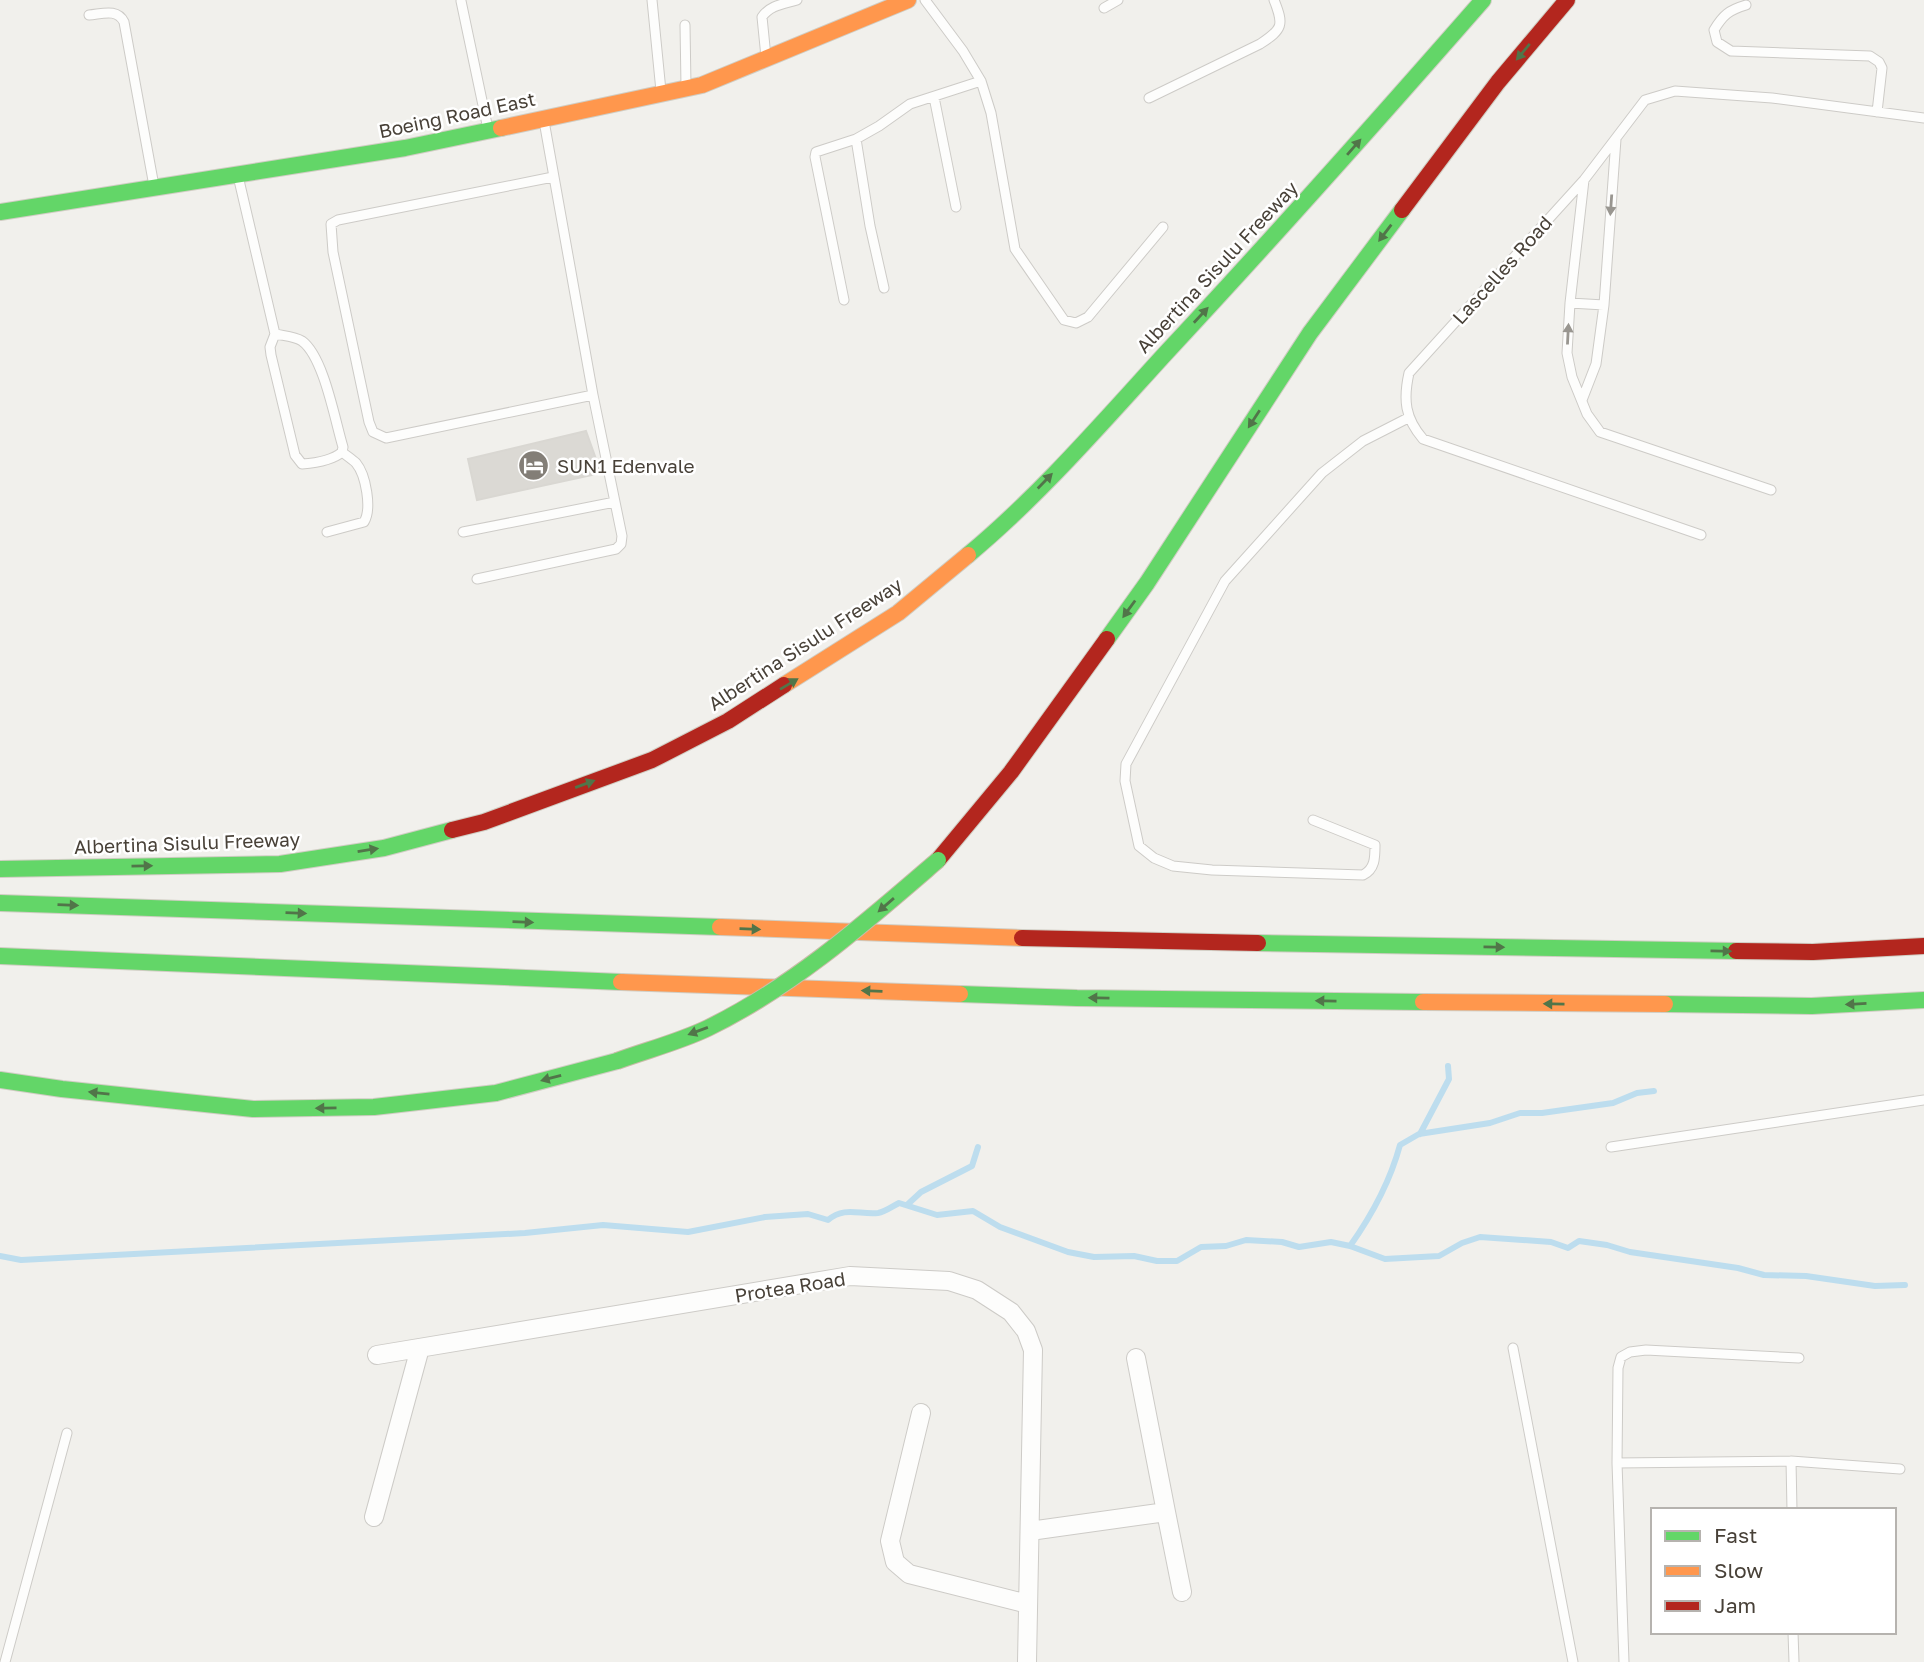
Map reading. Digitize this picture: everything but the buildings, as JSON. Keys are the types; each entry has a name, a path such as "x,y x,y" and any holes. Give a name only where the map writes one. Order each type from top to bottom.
{"main road":[{"path":"839,30 872,0"},
{"name":"Boeing Road East","path":"0,212 405,148 702,85 908,0"},
{"name":"Albertina Sisulu Freeway","path":"0,869 280,864 384,848 484,822 652,760 728,721 898,613 998,530 1304,204 1483,0"},
{"path":"0,1080 253,1109 374,1107 496,1093 617,1061 715,1024 788,981 846,940 938,860 1011,772 1147,583 1310,333 1498,82 1567,0"},
{"path":"0,903 1104,940 1813,952 1924,946"},
{"path":"0,956 528,979 1077,998 1798,1006 1924,1000"}],"street":[{"name":"Protea Road","path":"377,1355 850,1276 949,1281 977,1290 1012,1312 1026,1331 1034,1350 1027,1662"},
{"path":"374,1517 421,1348"},
{"path":"1136,1358 1182,1592"},
{"path":"921,1413 890,1541 895,1562 909,1574 1028,1604"},
{"path":"1030,1531 1166,1512"}],"lane":[{"path":"652,0 661,93"},
{"path":"766,59 762,17 765,12 779,4 797,0"},
{"path":"925,0 963,51 981,81 991,113 1015,249 1064,320 1076,323 1087,317 1163,227"},
{"path":"1104,8 1118,0"},
{"path":"1149,98 1274,35 1281,24 1274,0"},
{"path":"461,1 488,131"},
{"path":"1746,5 1731,9 1722,17 1714,30 1717,42 1731,51 1870,56 1879,62 1881,68 1877,112"},
{"path":"89,15 118,14 124,22 155,188"},
{"path":"685,24 686,88"},
{"path":"844,300 816,152 856,139 879,127 910,104 981,81"},
{"name":"Lascelles Road","path":"1408,418 1405,392 1409,373 1584,180 1645,100 1675,91 1772,98 1924,118"},
{"path":"934,97 956,207"},
{"path":"477,579 616,549 621,544 622,536 593,395 543,119"},
{"path":"1582,400 1596,364 1604,305 1616,137"},
{"path":"856,139 870,226 884,288"},
{"path":"238,175 275,334 270,347 271,355 295,454 302,464 336,457 342,452"},
{"path":"553,177 338,220 331,224 333,252 373,432 386,438 593,395"},
{"path":"1584,180 1567,353 1572,377 1587,415 1600,432 1771,490"},
{"path":"1570,303 1604,305"},
{"path":"275,334 303,341 311,350 325,380 342,452 357,464 361,472 370,508 363,522 327,532"},
{"path":"1313,820 1375,845 1374,865 1369,872 1349,875 1173,866 1154,858 1139,846 1125,781 1126,764 1225,581 1322,473 1363,441 1408,418 1423,439 1701,535"},
{"path":"463,532 614,502"},
{"path":"1611,1147 1924,1100"},
{"path":"1513,1348 1573,1662"},
{"path":"1624,1662 1617,1463 1618,1368 1621,1357 1630,1352 1646,1350 1799,1358"},
{"path":"5,1662 67,1433"},
{"path":"1617,1463 1791,1461 1900,1469"},
{"path":"1791,1461 1792,1508"},
{"path":"1793,1634 1794,1662"}],"waterway":[{"path":"1420,1134 1449,1079 1448,1066"},
{"path":"1350,1246 1380,1198 1400,1145 1419,1134 1490,1123 1520,1113 1542,1113 1613,1103 1637,1093 1654,1091"},
{"path":"907,1205 921,1192 972,1166 978,1147"},
{"path":"0,1256 21,1260 525,1233 603,1225 688,1232 765,1217 808,1214 828,1220 846,1212 881,1212 899,1203 937,1215 973,1211 1000,1227 1068,1252 1094,1257 1134,1256 1157,1261 1177,1261 1201,1247 1226,1246 1246,1240 1282,1242 1299,1247 1331,1242 1385,1259 1439,1256 1462,1243 1480,1237 1551,1242 1568,1248 1579,1241 1630,1252 1738,1268 1764,1275 1806,1276 1875,1286 1905,1285"}],"traffic: fast":[{"path":"968,555 1020,508 1094,432 1483,0"},
{"path":"0,212 405,148 501,128"},
{"path":"1107,639 1147,583 1310,333 1402,210"},
{"path":"0,869 280,864 384,848 452,830"},
{"path":"617,1061 697,1033 770,993 828,952 938,860"},
{"path":"0,903 720,927"},
{"path":"1258,943 1736,951"},
{"path":"0,956 621,982"},
{"path":"960,994 1423,1002"},
{"path":"1665,1004 1812,1006 1924,1000"},
{"path":"0,1080 253,1109 374,1107 496,1093 617,1061"}],"traffic: slow":[{"path":"501,128 702,85 908,0"},
{"path":"784,685 898,613 968,555"},
{"path":"720,927 1022,938"},
{"path":"621,982 960,994"},
{"path":"1423,1002 1665,1004"}],"traffic: jam":[{"path":"1402,210 1498,82 1567,0"},
{"path":"938,860 1011,772 1107,639"},
{"path":"452,830 484,822 652,760 728,721 784,685"},
{"path":"1022,938 1258,943"},
{"path":"1736,951 1813,952 1924,946"}],"place":[{"name":"SUN1 Edenvale","path":"534,466"}]}
